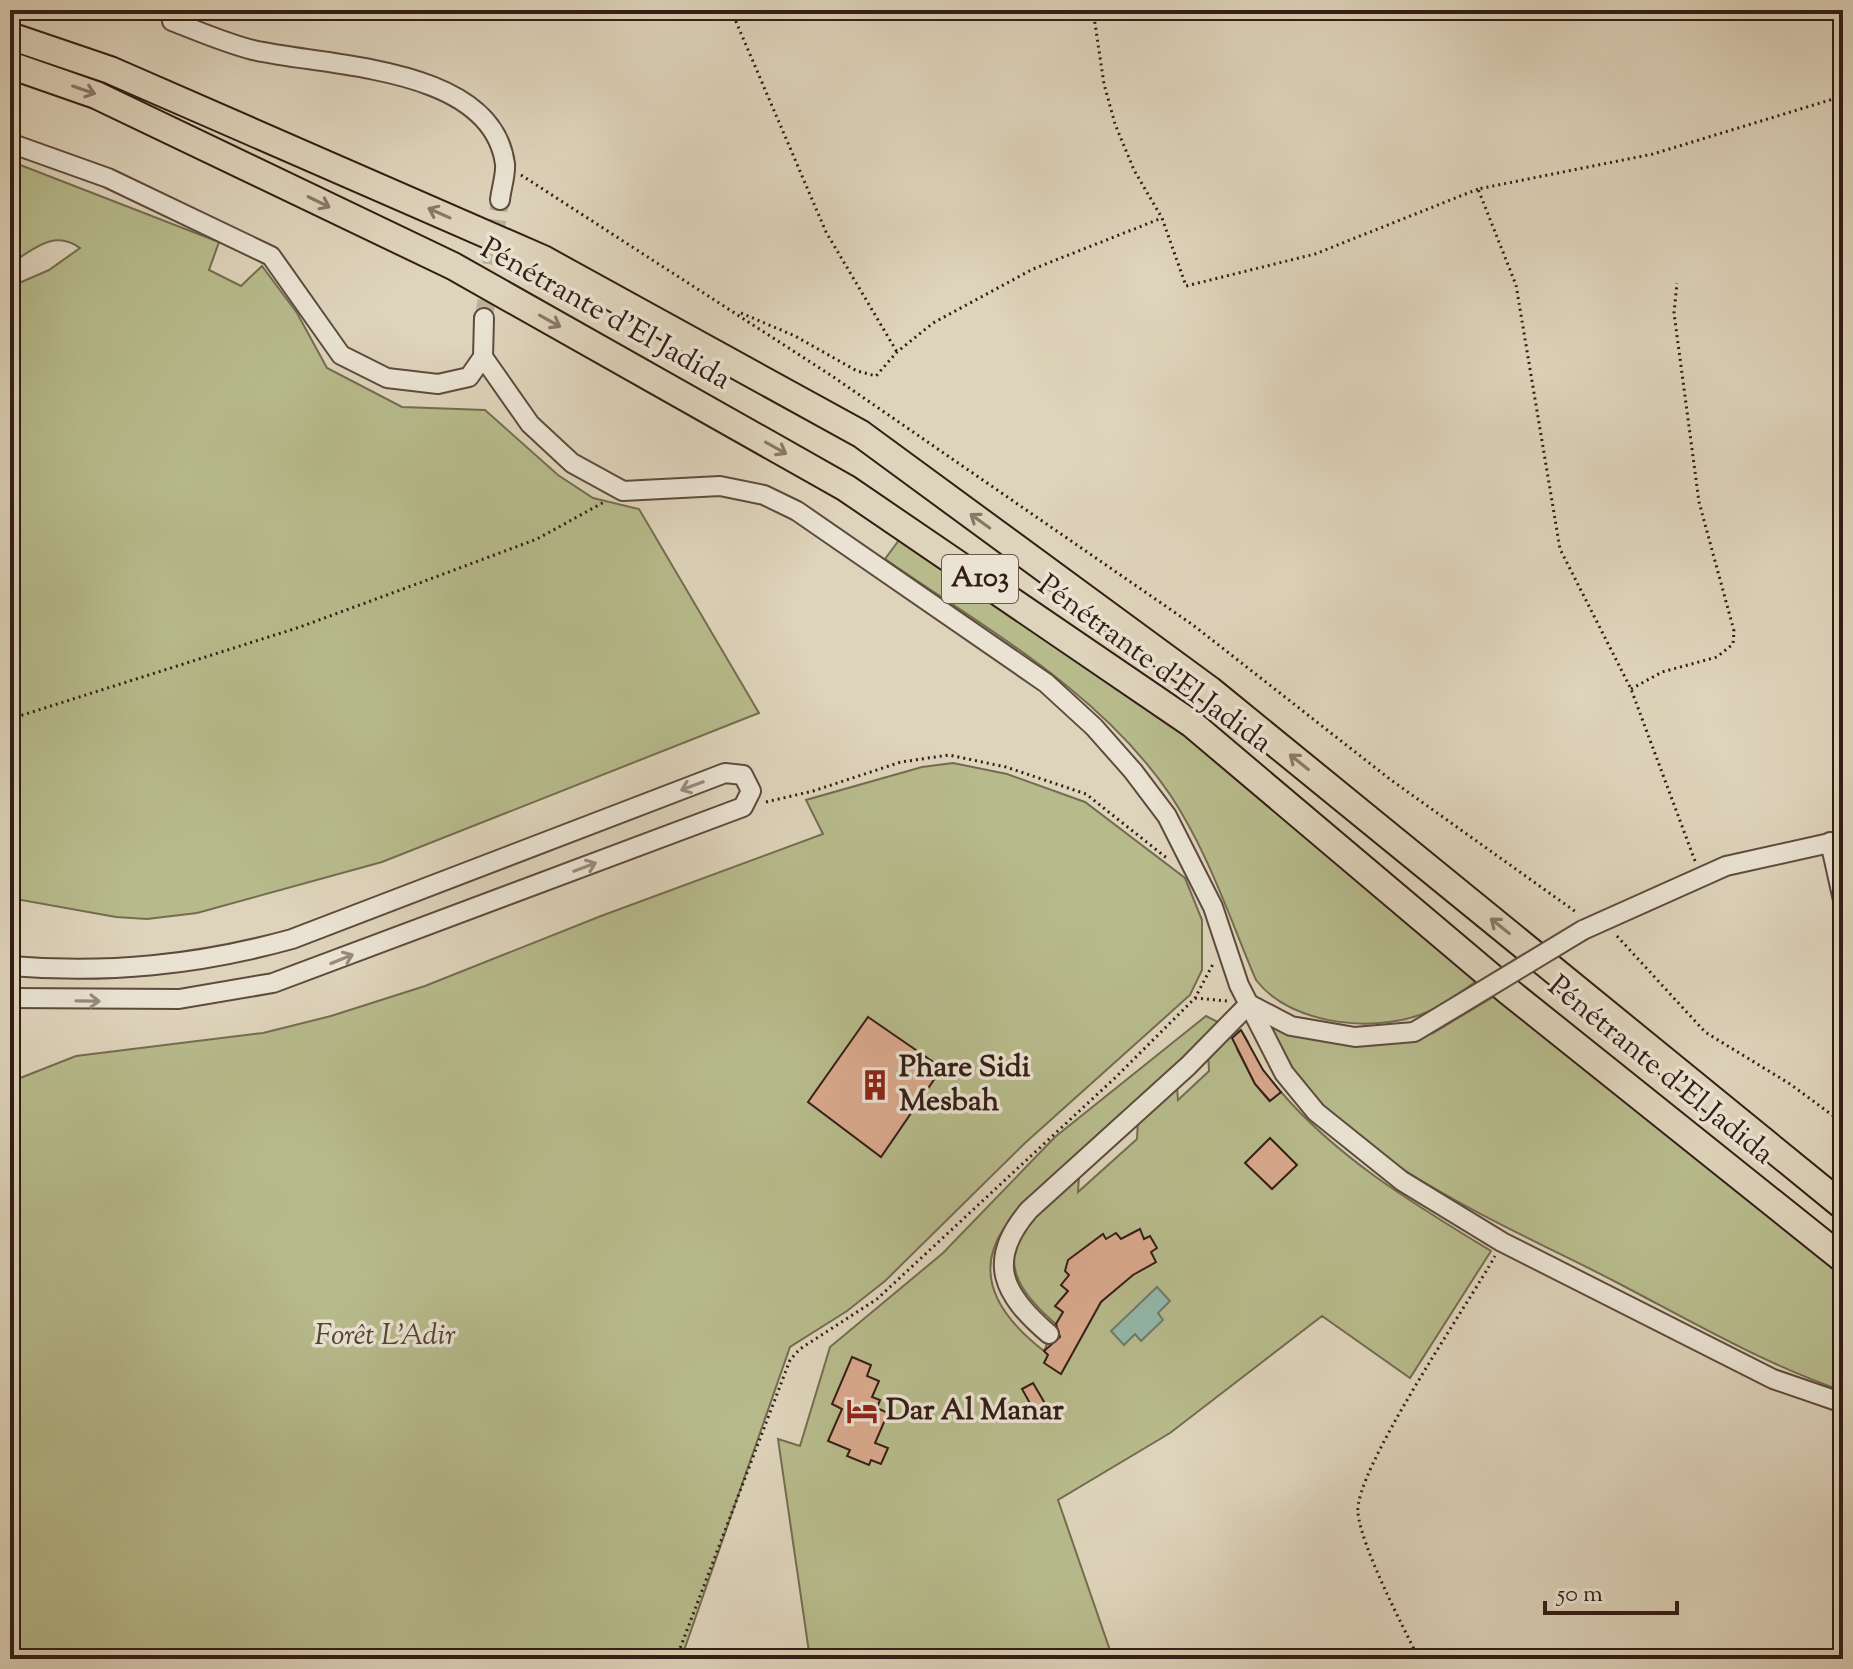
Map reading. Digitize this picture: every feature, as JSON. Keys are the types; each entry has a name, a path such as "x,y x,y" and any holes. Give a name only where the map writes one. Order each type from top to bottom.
{"highway":[{"name":"Pénétrante d'El Jadida","path":"10,36 110,70 543,259 861,434 1210,690 1843,1206"},
{"name":"Pénétrante d'El Jadida","path":"10,65 96,95 453,266 846,488 1192,724 1508,991 1843,1259"}],"street":[{"path":"174,10 172,21 251,49 402,75 440,88 471,106 499,144 505,165 500,200"},
{"path":"10,143 108,178 271,256 341,355 387,378 438,384 469,377 483,357 484,318"},
{"path":"483,357 530,424 572,463 623,491 720,486 764,495 797,511 1046,683 1094,727 1167,816 1196,879 1213,907 1249,1004 1284,1073 1316,1112 1402,1181 1502,1242 1763,1374 1843,1403"},
{"path":"10,966 81,971 135,969 241,953 305,934 725,773 734,772 749,782 751,791 743,807 273,983 179,999 10,998"},
{"path":"1249,1004 1291,1026 1355,1037 1414,1032 1590,925 1751,858 1837,841 1843,900"},
{"path":"1049,1334 1021,1311 1004,1277 1003,1258 1012,1230 1188,1066 1249,1004"}],"path":[{"path":"731,10 826,232 897,352"},
{"path":"1093,10 1104,84 1115,124 1134,170 1162,218 1186,286 1315,254 1478,189 1653,154 1843,96"},
{"path":"505,165 732,310 1193,625 1391,780 1522,871 1565,907 1590,925 1611,929 1705,1032 1790,1084 1843,1123"},
{"path":"1478,189 1516,285 1560,549 1631,689 1701,877"},
{"path":"732,310 795,336 868,375 883,372 897,352 933,323 1033,269 1162,218"},
{"path":"1631,689 1662,672 1717,657 1733,644 1734,631 1699,502 1674,313 1677,283"},
{"path":"10,719 300,627 422,582 537,539 623,491"},
{"path":"743,807 813,791 901,762 949,755 1006,767 1086,794 1137,837 1196,879"},
{"path":"676,1659 790,1360 800,1349 889,1289 1117,1076 1195,998 1224,943"},
{"path":"1195,998 1249,1004"},
{"path":"1419,1659 1360,1523 1360,1490 1379,1449 1502,1242"}],"green space":[{"path":"10,161 219,242 209,270 241,286 262,266 297,313 327,368 402,407 485,410 558,475 593,498 639,509 759,713 382,862 197,913 147,919 116,917 10,898 10,287 49,270 80,248 61,240 44,243 10,264"},
{"path":"902,536 1189,734 1481,978 1434,1009 1389,1022 1364,1024 1314,1017 1272,996 1256,980 1207,863 1184,817 1143,759 1111,725 1040,665 885,559"},
{"name":"Forêt L'Adir","path":"953,763 1007,774 1085,802 1185,878 1202,920 1202,970 1190,995 1025,1143 885,1281 847,1311 790,1347 681,1659 10,1659 10,1082 76,1056 263,1033 331,1016 425,986 601,916 823,834 806,800 922,767"},
{"path":"1498,994 1843,1270 1843,1391 1726,1340 1481,1214 1388,1160 1311,1096 1284,1061 1270,1027 1404,1041 1433,1033"},
{"path":"1206,1016 1218,1022 1184,1061 1026,1203 999,1236 991,1264 995,1293 1021,1331 1044,1351 1056,1324 1033,1301 1019,1281 1014,1262 1016,1245 1025,1228 1079,1176 1078,1192 1137,1139 1138,1121 1177,1086 1178,1100 1209,1071 1208,1052 1230,1038 1232,1028 1242,1032 1248,1042 1237,1049 1255,1084 1269,1101 1281,1092 1353,1160 1406,1198 1491,1251 1410,1378 1322,1316 1170,1433 1058,1500 1113,1659 810,1659 778,1439 800,1446 830,1347 943,1253 1055,1137"}],"shaded area":[{"path":"1157,1287 1170,1301 1158,1313 1163,1320 1141,1341 1135,1334 1124,1345 1111,1331"}],"building":[{"name":"Phare Sidi Mesbah","path":"868,1017 942,1068 881,1157 808,1102"},
{"path":"1241,1030 1263,1070 1281,1092 1270,1101 1255,1084 1232,1038"},
{"path":"1270,1138 1297,1165 1272,1189 1245,1163"},
{"path":"1140,1229 1144,1239 1150,1236 1157,1248 1151,1252 1156,1262 1133,1275 1101,1302 1061,1374 1044,1363 1048,1355 1044,1351 1060,1337 1056,1324 1063,1312 1055,1306 1068,1291 1061,1285 1069,1275 1065,1271 1068,1260 1103,1234 1106,1239 1116,1233 1121,1239"},
{"name":"Dar Al Manar","path":"852,1357 871,1365 867,1376 879,1381 872,1397 880,1400 877,1408 888,1413 875,1443 888,1448 881,1464 871,1460 869,1465 847,1456 850,1450 828,1441 842,1409 832,1404"},
{"path":"1033,1383 1047,1407 1036,1414 1022,1389"}],"tunnel":[{"path":"484,318 500,200"}],"place":[{"name":"Phare Sidi Mesbah","path":"875,1085"},
{"name":"Dar Al Manar","path":"862,1411"}]}
